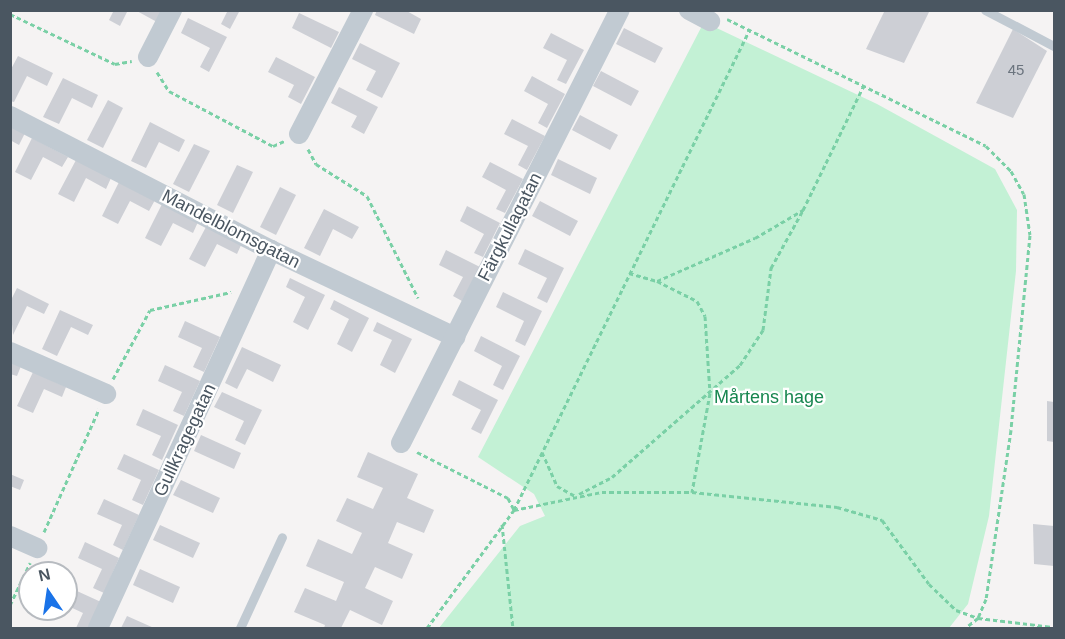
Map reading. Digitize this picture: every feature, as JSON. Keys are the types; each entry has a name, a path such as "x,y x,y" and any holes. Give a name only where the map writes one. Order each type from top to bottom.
{"street":[{"path":"148,57 172,10"},
{"path":"299,134 363,10"},
{"name":"Färgkullagatan","path":"401,443 620,10"},
{"path":"689,10 710,21"},
{"name":"Mandelblomsgatan","path":"10,116 271,250 455,337"},
{"name":"Gullkragegatan","path":"98,628 271,250"},
{"path":"10,352 106,394"},
{"path":"10,536 38,548"}],"lane":[{"path":"985,10 1054,46"},
{"path":"240,628 282,537"}],"path":[{"path":"10,14 115,64 148,57 169,90 273,146 299,134 316,164 367,196 432,326"},
{"path":"427,628 514,510 750,28 986,146 1011,171 1029,211 1030,235 1011,430 986,599 978,618 964,628"},
{"path":"575,496 612,477 740,365 763,330 771,268 803,210 864,86"},
{"path":"657,281 755,238 803,210"},
{"path":"629,273 657,281 697,301 705,316 710,393 692,492"},
{"path":"10,605 38,548 106,394 150,310 255,287"},
{"path":"401,443 508,498 514,510"},
{"path":"542,451 557,486 575,496"},
{"path":"514,510 602,492 692,492 837,507 882,520 929,584 956,610 978,618 1054,627"},
{"path":"502,524 513,628"}],"green space":[{"name":"Mårtens hage","path":"704,22 877,104 995,169 1017,210 1016,271 989,516 968,604 949,628 439,628 520,526 545,516 534,494 478,457"}],"building":[{"path":"114,10 128,10 120,26 109,20"},
{"path":"135,10 164,10 157,22"},
{"path":"228,10 240,10 230,29 221,24"},
{"path":"377,10 405,10 421,19 414,34 375,15"},
{"path":"885,10 930,10 904,63 866,49"},
{"path":"299,13 339,32 331,48 292,28"},
{"path":"188,18 227,37 209,72 200,67 210,48 181,33"},
{"path":"624,28 663,48 655,63 616,44"},
{"path":"1013,29 1047,51 1013,118 976,103"},
{"path":"551,33 584,50 566,84 557,80 567,60 543,48"},
{"path":"360,43 400,63 382,98 366,90 376,71 352,59"},
{"path":"18,56 53,73 47,86 27,76 14,102 10,101 10,71"},
{"path":"276,57 315,77 301,104 288,97 294,85 268,72"},
{"path":"601,71 639,91 631,106 593,86"},
{"path":"532,76 565,94 547,128 538,123 548,104 524,91"},
{"path":"63,78 98,95 92,108 72,98 59,124 43,117"},
{"path":"339,87 378,107 364,134 351,127 357,116 331,103"},
{"path":"108,100 123,108 103,148 87,140"},
{"path":"580,115 618,135 610,150 572,130"},
{"path":"512,119 545,136 527,170 518,165 528,146 504,134"},
{"path":"150,122 185,140 179,152 159,142 146,168 131,161"},
{"path":"10,126 25,133 19,145 10,140"},
{"path":"32,138 68,157 62,167 43,157 31,180 15,172"},
{"path":"194,144 210,151 189,192 173,184"},
{"path":"558,159 597,178 590,194 551,175"},
{"path":"76,160 111,178 106,189 86,178 74,202 58,194"},
{"path":"490,162 523,179 505,213 496,209 506,190 482,177"},
{"path":"237,165 253,172 233,213 217,205"},
{"path":"119,182 155,200 149,211 130,201 118,224 102,216"},
{"path":"280,187 296,195 276,235 260,227"},
{"path":"540,201 578,221 570,236 532,216"},
{"path":"162,204 198,222 193,233 173,223 161,246 145,238"},
{"path":"467,206 500,223 483,257 474,253 484,234 460,221"},
{"path":"324,209 359,227 352,239 333,229 320,256 304,248"},
{"path":"207,225 242,243 237,254 217,244 205,267 189,259"},
{"path":"525,249 564,268 547,303 537,298 547,278 518,264"},
{"path":"446,250 480,267 462,301 453,296 463,277 439,265"},
{"path":"290,278 325,295 308,330 293,322 305,297 286,287"},
{"path":"17,288 49,304 44,314 27,306 13,335 10,302"},
{"path":"503,292 542,311 525,346 515,341 524,321 496,307"},
{"path":"334,300 369,318 352,352 337,344 349,319 330,309"},
{"path":"60,310 93,325 88,335 71,327 57,356 42,349"},
{"path":"185,321 220,337 204,372 193,367 202,348 178,337"},
{"path":"377,322 412,339 395,373 380,365 392,340 373,331"},
{"path":"481,336 520,356 503,390 493,385 502,366 474,351"},
{"path":"242,347 281,365 273,382 247,369 237,389 225,383"},
{"path":"10,361 21,366 17,376 10,374"},
{"path":"165,365 200,381 184,416 173,411 182,392 158,381"},
{"path":"33,372 66,387 62,397 44,389 33,413 17,406"},
{"path":"459,380 498,400 481,434 471,429 481,410 452,395"},
{"path":"222,392 262,410 245,445 235,440 244,421 214,407"},
{"path":"1047,401 1054,402 1054,442 1047,441"},
{"path":"143,409 178,425 162,460 152,455 161,436 136,425"},
{"path":"201,435 241,453 234,469 194,451"},
{"path":"368,452 418,474 407,498 434,510 424,533 397,522 388,543 413,554 402,579 375,567 365,588 393,601 382,625 350,610 341,628 324,628 325,625 294,612 305,588 336,601 344,582 306,566 318,539 352,554 362,533 336,521 347,498 373,509 383,488 357,477"},
{"path":"124,454 159,470 143,505 132,500 141,480 117,469"},
{"path":"10,474 24,480 20,490 10,486"},
{"path":"181,480 220,498 213,513 173,495"},
{"path":"104,499 139,515 123,550 113,545 122,525 97,514"},
{"path":"1033,524 1054,526 1054,566 1034,564"},
{"path":"160,525 200,543 193,558 153,540"},
{"path":"85,542 119,558 104,593 93,588 102,569 78,558"},
{"path":"140,569 180,587 173,603 133,585"},
{"path":"78,591 101,602 89,628 76,628 83,613 78,611"},
{"path":"127,616 154,628 121,628"}]}
